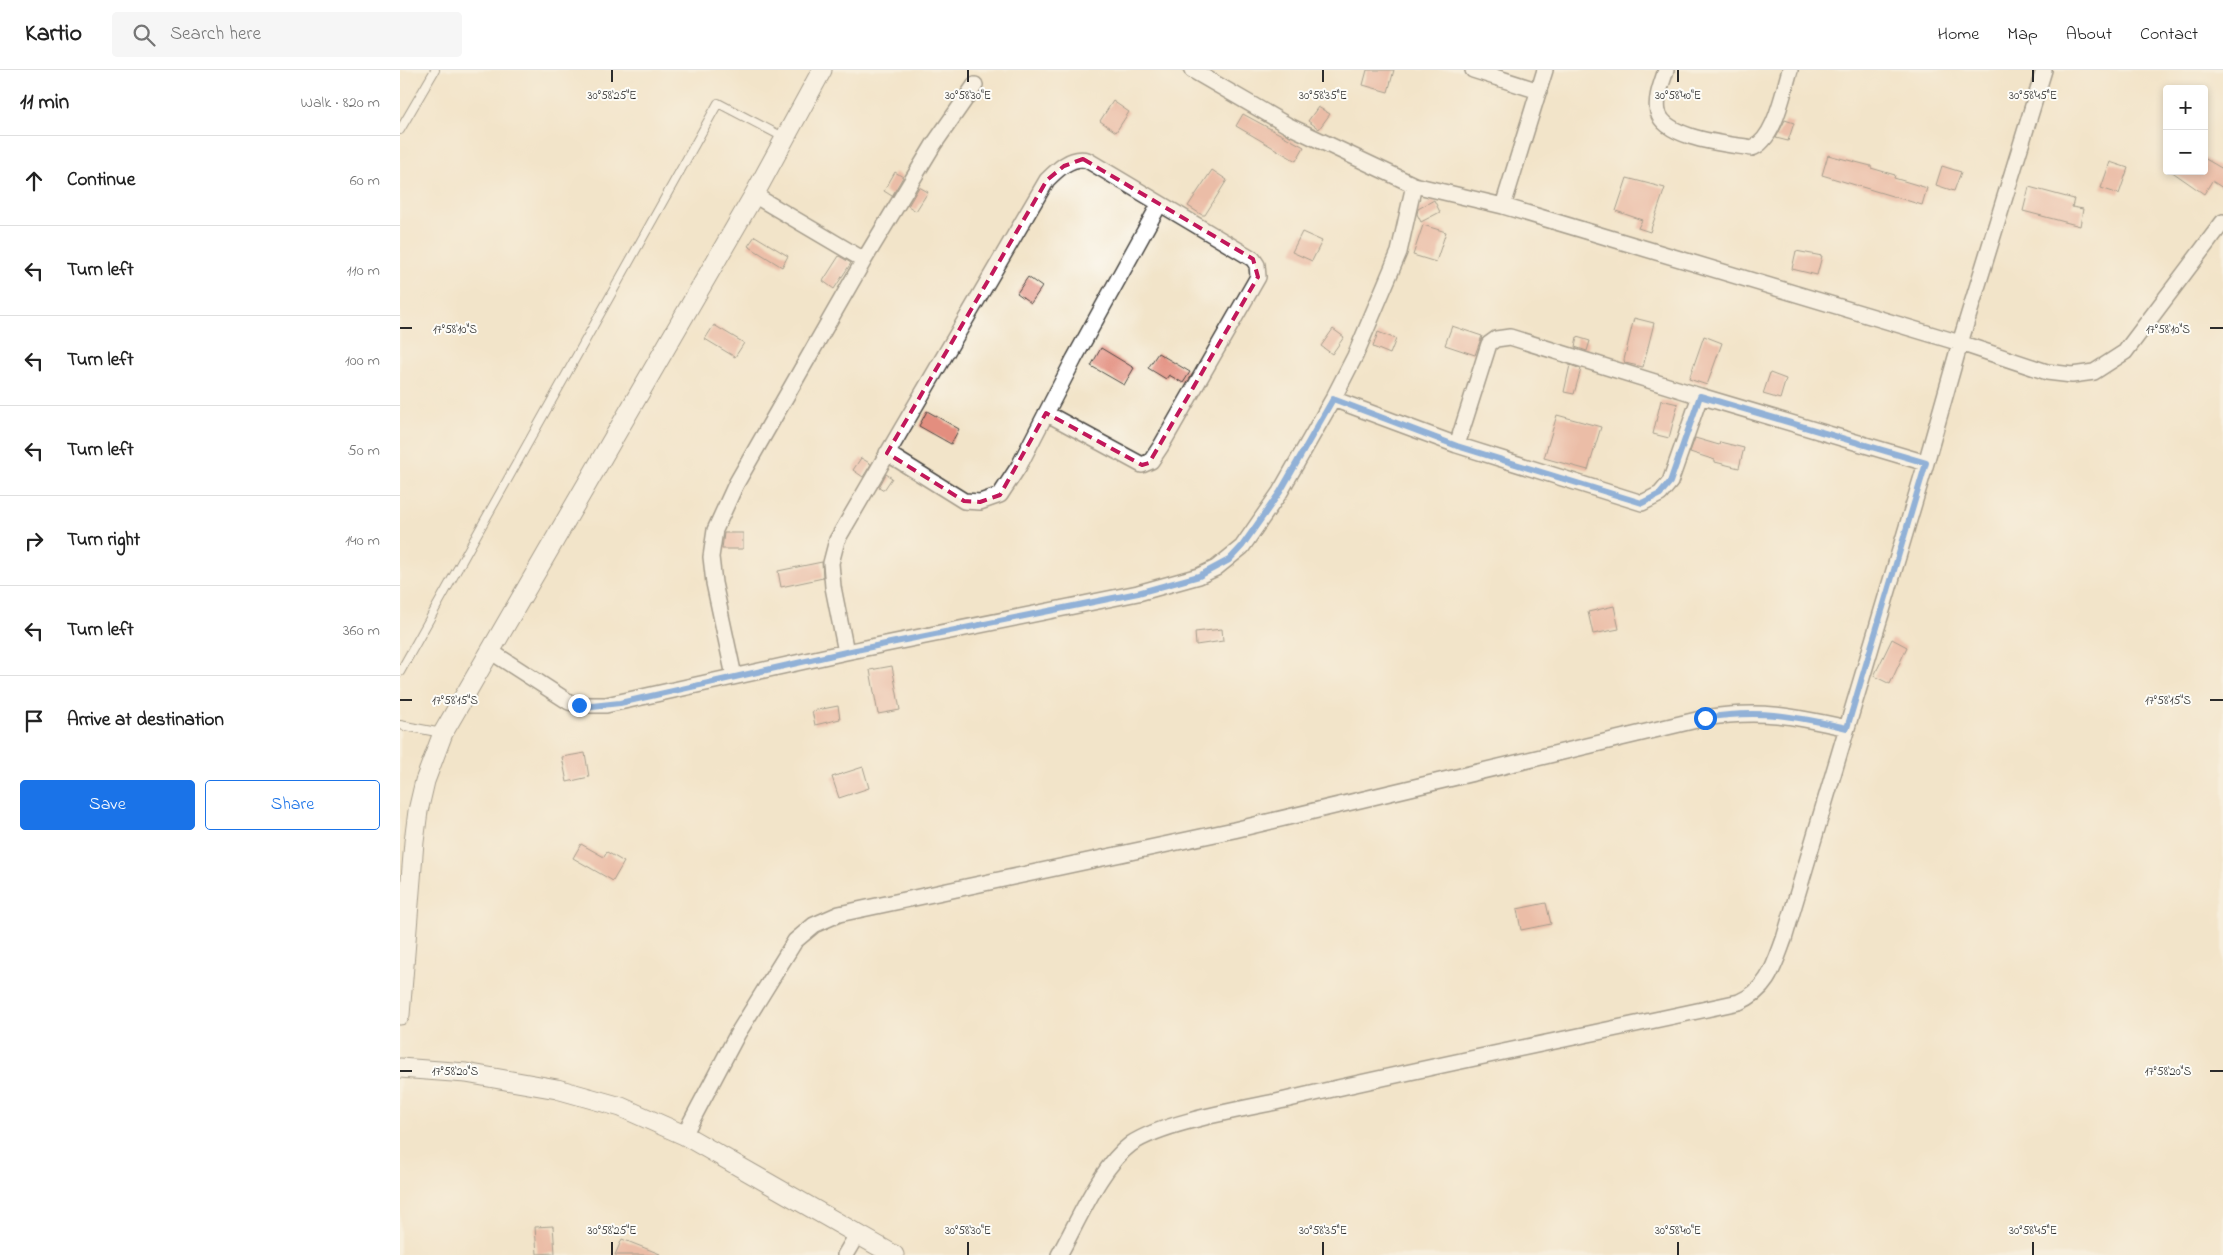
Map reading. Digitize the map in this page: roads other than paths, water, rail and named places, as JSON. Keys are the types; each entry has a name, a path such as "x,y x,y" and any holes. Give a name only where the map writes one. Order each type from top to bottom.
{"street":[{"path":"400,1015 418,811 425,781 443,733 754,195 822,70"},
{"path":"1192,70 1287,125 1414,185 1503,206 1960,343 2047,372 2072,375 2094,372 2125,352 2223,222"},
{"path":"1473,70 1539,91"},
{"path":"1503,206 1545,70"},
{"path":"1666,70 1660,92 1658,110 1662,120 1670,128 1713,141 1752,148 1765,140 1772,129 1790,70"},
{"path":"1059,1255 1098,1185 1118,1156 1132,1144 1149,1135 1197,1120 1302,1096 1739,1002 1750,997 1766,982 1784,940 1960,343 2044,70"},
{"path":"734,676 719,615 711,557 715,530 736,484 864,260 934,144 975,85"},
{"path":"846,652 833,587 831,563 837,540 1047,180 1055,172 1071,162 1087,160 1159,205 1253,259 1257,265 1258,276 1158,452 1149,463 1142,465 1046,413"},
{"path":"490,651 569,702 592,706 620,703 846,652 1138,593 1199,576 1216,568 1242,546 1280,492 1333,399 1355,356 1399,252 1414,185"},
{"path":"754,195 864,260"},
{"path":"887,453 964,501 987,501 1000,495 1007,486 1159,205"},
{"path":"1457,446 1489,344 1504,337 1510,337 1926,463"},
{"path":"1333,399 1457,446 1642,503 1660,494 1670,482 1700,396"},
{"path":"684,1135 738,1032 795,941 814,925 839,914 1234,830 1705,718 1750,712 1772,713 1795,716 1847,728"},
{"path":"400,1068 466,1073 557,1089 621,1107 684,1135 894,1255"},
{"path":"845,1255 858,1233"}],"lane":[{"path":"400,130 435,70"},
{"path":"400,672 718,103 785,138"},
{"path":"400,725 443,733"}]}
